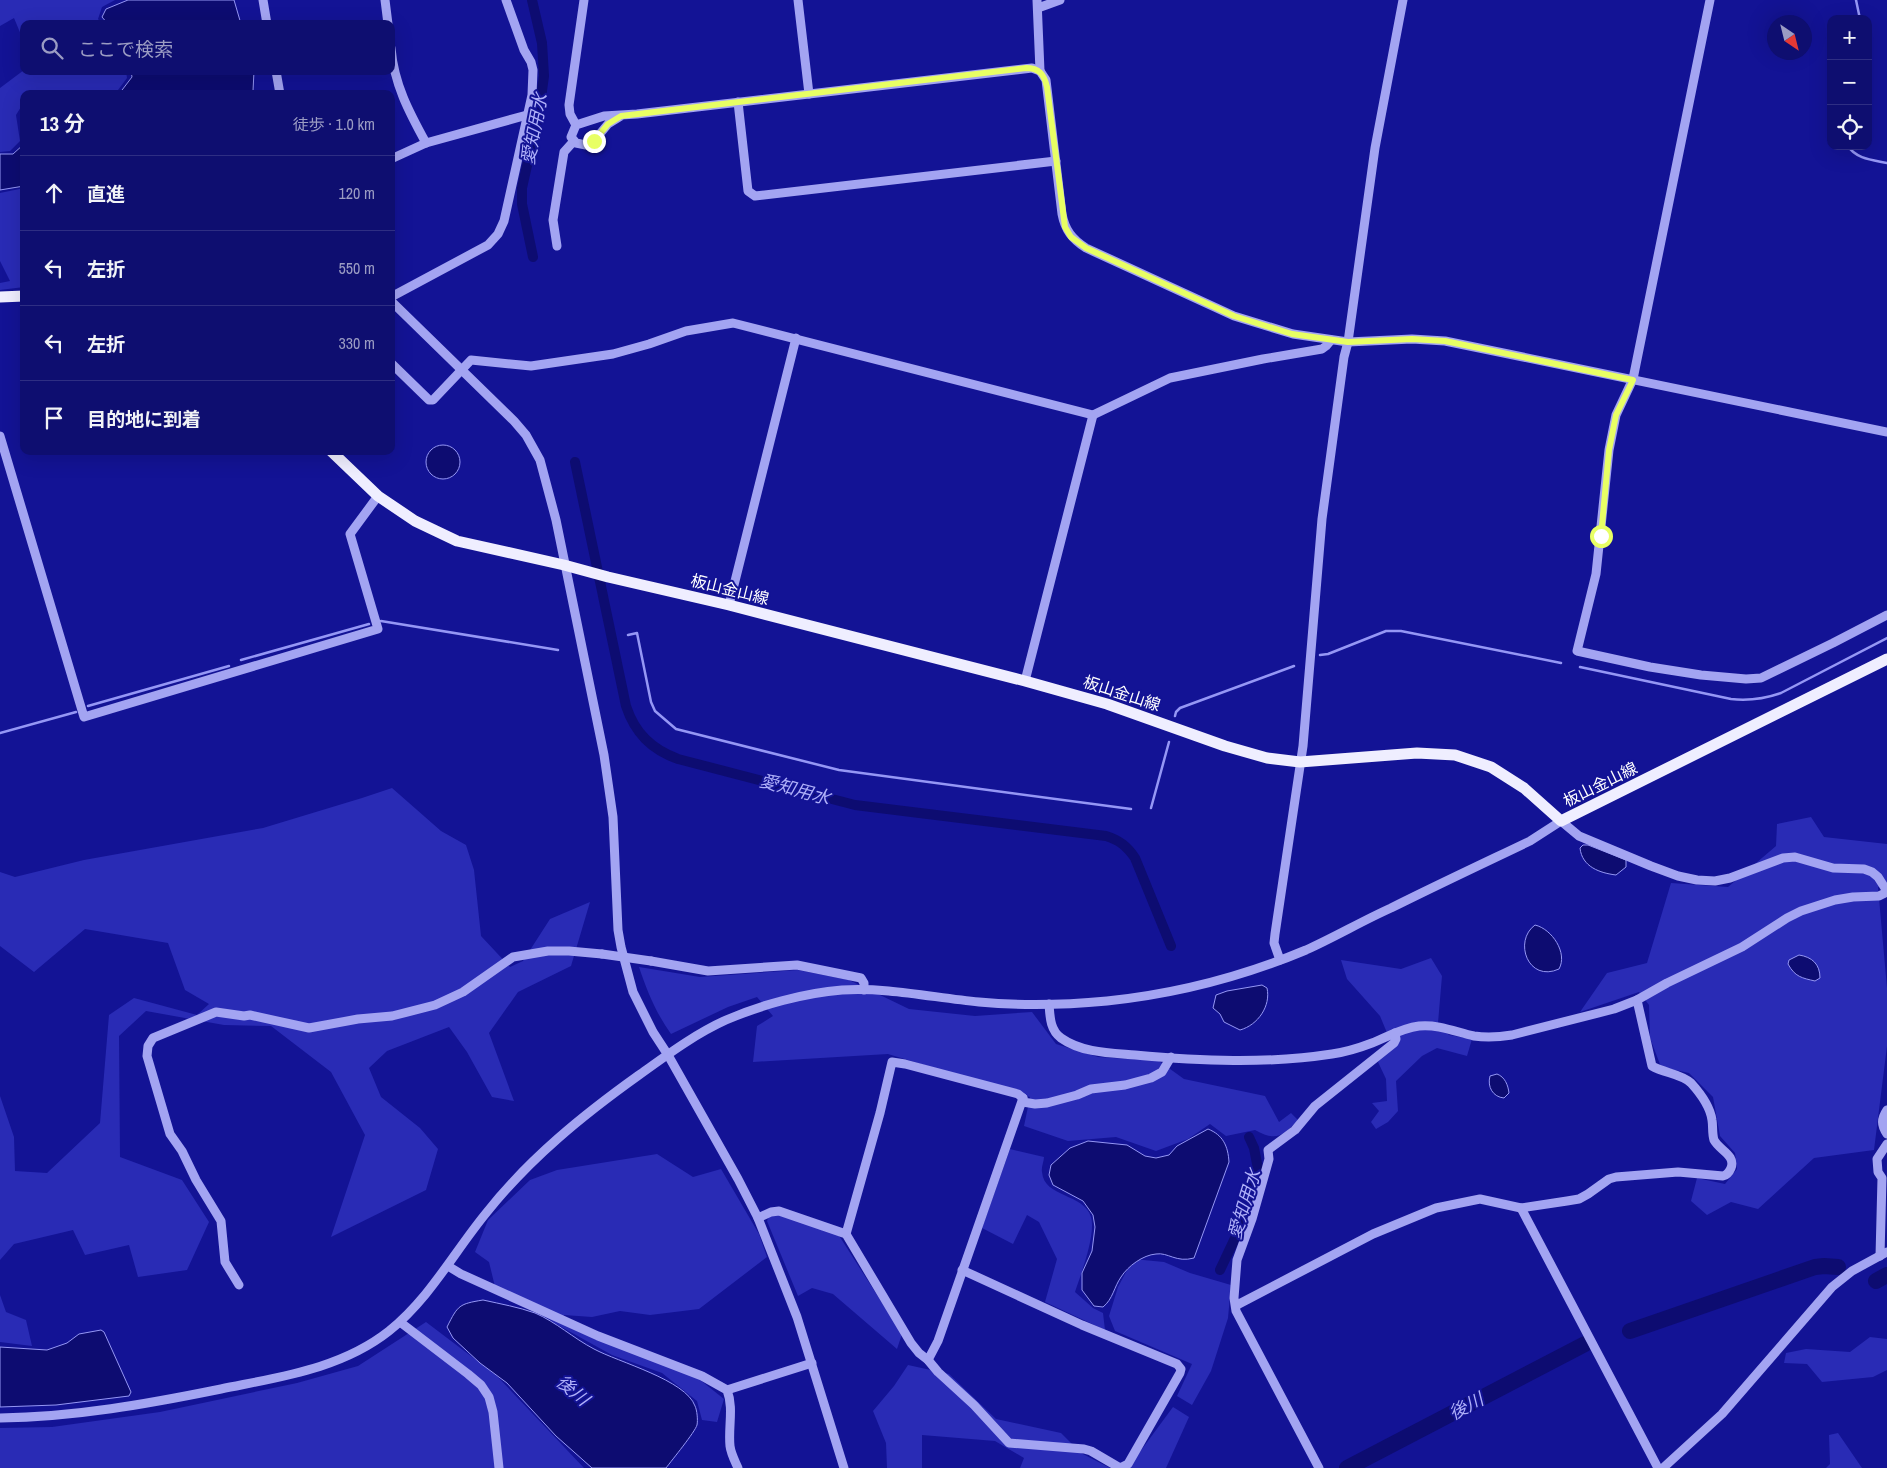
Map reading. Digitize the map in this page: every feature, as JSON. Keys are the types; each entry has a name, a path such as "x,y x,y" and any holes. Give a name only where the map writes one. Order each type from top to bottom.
{"main road":[{"path":"0,297 20,296"},
{"name":"板山金山線","path":"335,455 378,496 415,521 457,541 564,564 608,577 729,605 1025,681 1107,704 1225,746 1267,758 1300,762 1417,753 1455,755 1491,767 1524,788 1561,821 1887,659"}],"street":[{"path":"263,0 266,20"},
{"path":"385,0 388,20"},
{"path":"395,295 488,245 498,234 504,221 532,95 533,70 506,0"},
{"path":"576,125 570,114 569,99 584,0"},
{"path":"798,0 809,94"},
{"path":"1060,0 1038,4 1040,71 1046,80 1065,227 1071,237 1086,248 1234,316 1292,334 1348,342 1412,339 1445,341 1887,432"},
{"path":"1280,960 1274,943 1300,762 1322,520 1374,158 1404,0"},
{"path":"1710,0 1633,380 1616,415 1609,450 1596,574 1577,651 1701,676 1761,678 1887,615"},
{"path":"621,116 608,124 590,144 582,146 573,142 571,132 576,125 604,116 621,116 1026,68 1040,71"},
{"path":"395,74 399,89 411,117 426,143"},
{"path":"277,75 279,90"},
{"path":"738,102 748,191 755,196 1056,161"},
{"path":"395,157 426,143 527,115"},
{"path":"557,246 552,220 564,152 573,142"},
{"path":"395,305 514,421 534,448 544,473 604,755 614,836 616,913 621,947 633,992 653,1032 668,1055 758,1218 786,1288 812,1363 844,1468"},
{"path":"395,367 429,400 433,400 471,360 531,366 613,354 686,331 734,322 1093,415 1170,378 1322,348 1331,340"},
{"path":"729,605 796,338"},
{"path":"1025,681 1093,415"},
{"path":"0,436 84,717 378,629 350,534 378,496"},
{"path":"0,1418 76,1414 117,1409 282,1377 348,1356 375,1341 400,1322 418,1304 486,1213 550,1144 604,1100 684,1043 726,1021 754,1010 810,995 840,990 864,990 984,1002 1049,1004 1108,1001 1177,990 1280,960 1339,935 1384,911 1530,841 1561,821 1579,836 1678,876 1697,880 1722,880 1783,858 1795,857 1833,868 1872,872 1878,877 1887,891 1879,896 1835,900 1801,911 1742,947 1667,983 1637,1000 1614,1009 1504,1036 1475,1036 1430,1025 1410,1027 1352,1050 1332,1054 1246,1061 1171,1057 1103,1052 1088,1050 1071,1044 1060,1038 1053,1030 1049,1004"},
{"path":"239,1285 225,1262 221,1221 196,1180 182,1151 170,1134 147,1056 148,1046 153,1038 216,1012 244,1016 250,1015 309,1028 358,1019 399,1015 435,1005 463,992 513,957 548,951 602,954 708,971 797,965 861,978 864,983 864,990"},
{"path":"1236,1305 1373,1234 1436,1208 1480,1199 1521,1208 1579,1199 1609,1179 1616,1177 1678,1172 1723,1176 1728,1174 1732,1168 1732,1162 1730,1156 1714,1140 1711,1113 1708,1105 1685,1078 1661,1072 1652,1066 1637,1000"},
{"path":"1319,1468 1236,1311 1234,1298 1237,1260 1252,1219 1267,1167 1268,1150 1295,1130 1315,1106 1394,1043 1396,1039 1395,1033"},
{"path":"846,1234 880,1113 892,1062 1018,1094 1023,1102 1035,1104 1047,1103 1077,1095 1091,1089 1124,1085 1151,1078 1162,1072 1171,1057"},
{"path":"928,1360 938,1341 1022,1098"},
{"path":"1887,1110 1882,1122 1882,1126 1887,1134"},
{"path":"1663,1468 1722,1414 1832,1287 1852,1271 1884,1254 1882,1178 1878,1172 1877,1159 1887,1144"},
{"path":"1521,1208 1658,1468"},
{"path":"758,1218 779,1210 846,1234 911,1344 981,1412 1009,1443 1084,1449 1120,1468 1128,1464 1180,1373 1181,1369 1177,1364 1082,1325 962,1270"},
{"path":"448,1266 461,1274 598,1336 702,1376 727,1390 812,1363"},
{"path":"400,1322 481,1385 489,1397 493,1412 498,1468"},
{"path":"727,1390 731,1413 730,1444 738,1468"}],"shaded area":[{"path":"0,0 115,0 102,7 99,20 20,20 20,32 14,18 0,26"},
{"path":"20,73 20,75 127,75 127,78 118,90 20,90 20,108 16,115 20,141 10,151 0,152 0,88"},
{"path":"20,189 20,288 0,290 0,283 10,281 0,261 0,193"},
{"path":"392,788 441,831 466,845 474,870 481,936 510,967 523,961 550,919 590,902 571,966 518,992 489,1033 514,1101 492,1097 467,1052 449,1027 387,1051 369,1068 381,1097 420,1128 438,1149 426,1190 331,1237 365,1135 331,1072 271,1026 224,1025 146,1011 119,1036 120,1157 182,1180 209,1222 187,1270 138,1277 129,1245 85,1255 73,1230 14,1244 0,1260 0,1096 14,1137 15,1171 47,1173 100,1123 109,1015 134,998 197,1015 209,1004 185,990 168,943 85,929 34,972 0,946 0,872 15,877 84,860 263,828"},
{"path":"1811,817 1824,837 1887,844 1887,887 1878,887 1887,988 1887,1046 1874,1150 1814,1158 1758,1209 1731,1202 1707,1215 1691,1201 1697,1178 1725,1184 1737,1169 1735,1153 1720,1136 1713,1097 1689,1073 1661,1067 1650,1038 1649,1005 1639,992 1580,1012 1607,973 1647,963 1671,883 1728,887 1776,846 1777,824"},
{"path":"1431,958 1442,976 1438,1023 1449,1035 1472,1039 1467,1056 1437,1048 1422,1056 1396,1081 1398,1111 1388,1122 1376,1129 1371,1122 1379,1111 1372,1103 1387,1101 1386,1079 1378,1062 1390,1040 1380,1016 1347,979 1341,960 1401,969"},
{"path":"639,967 700,977 798,970 849,980 909,1009 975,1016 1032,1012 1056,1044 1098,1057 1159,1061 1184,1079 1265,1096 1279,1122 1291,1113 1298,1120 1279,1136 1268,1136 1255,1130 1226,1136 1210,1124 1188,1139 1156,1151 1116,1137 1068,1141 1024,1126 1030,1097 888,1054 753,1062 757,1026 773,1016 757,997 728,1007 671,1034 652,1002"},
{"path":"1010,1149 1044,1157 1042,1170 1044,1180 1050,1187 1087,1209 1091,1217 1091,1234 1087,1255 1075,1292 1093,1308 1103,1313 1105,1330 1045,1302 1057,1259 1039,1222 1027,1215 1013,1244 982,1228"},
{"path":"657,1154 693,1177 721,1169 759,1234 767,1257 699,1309 650,1315 620,1311 592,1317 564,1315 561,1322 699,1379 724,1399 717,1422 702,1420 697,1401 662,1373 612,1355 556,1324 528,1304 497,1295 489,1262 475,1252 488,1220 530,1180 557,1170"},
{"path":"777,1213 838,1234 902,1334 897,1349 833,1294 812,1288 798,1296 767,1221 769,1216"},
{"path":"1133,1259 1164,1262 1190,1273 1231,1285 1228,1318 1211,1371 1192,1405 1177,1396 1192,1364 1115,1331 1109,1316 1118,1287"},
{"path":"0,1295 6,1312 26,1320 32,1346 0,1342"},
{"path":"426,1322 496,1375 584,1468 0,1468 0,1428 52,1427 160,1412 297,1383 358,1366"},
{"path":"1870,1337 1887,1339 1887,1370 1873,1377 1822,1382 1807,1364 1784,1363 1786,1353 1806,1349 1850,1352"},
{"path":"908,1365 949,1374 996,1419 1061,1433 1081,1453 1110,1468 1020,1468 1024,1458 995,1441 922,1435 922,1468 887,1468 886,1443 873,1411 894,1386"},
{"path":"1173,1407 1189,1417 1166,1468 1128,1468"},
{"path":"1838,1433 1862,1468 1826,1468 1830,1464 1829,1435"}],"water":[{"path":"128,0 234,0 240,20 105,20 102,17 106,9"},
{"path":"132,75 254,75 253,90 122,90"},
{"path":"20,148 20,187 0,190 0,154 13,154"},
{"path":"443,445 450,446 455,450 459,455 459,469 455,474 450,478 443,479 436,478 431,474 427,469 426,462 427,455 431,450 436,446"},
{"path":"1583,845 1588,845 1626,860 1626,867 1616,875 1598,871 1588,864 1581,855 1580,848"},
{"path":"1535,925 1547,931 1557,942 1561,956 1559,969 1548,972 1539,970 1527,958 1525,941 1528,932"},
{"path":"1799,955 1808,957 1817,965 1820,978 1815,981 1810,980 1793,972 1788,964 1789,960"},
{"path":"1262,985 1267,988 1268,995 1265,1008 1258,1019 1240,1030 1224,1022 1220,1014 1213,1008 1216,995 1227,991"},
{"path":"1497,1074 1504,1079 1508,1087 1509,1093 1504,1098 1494,1094 1490,1088 1490,1076"},
{"path":"1208,1129 1217,1134 1224,1142 1229,1162 1194,1258 1182,1259 1160,1254 1141,1259 1124,1273 1111,1297 1103,1307 1094,1306 1082,1290 1082,1273 1092,1251 1095,1227 1093,1215 1083,1201 1053,1185 1049,1175 1051,1165 1070,1148 1088,1141 1127,1145 1145,1156 1156,1158 1169,1155 1177,1146"},
{"path":"483,1300 535,1313 594,1349 665,1380 679,1388 689,1397 696,1408 697,1425 666,1468 592,1468 556,1436 507,1383 480,1363 453,1338 447,1327 454,1314 464,1304"},
{"path":"101,1330 104,1332 131,1392 129,1396 56,1405 0,1407 0,1347 47,1350 67,1343 79,1334"}],"waterway":[{"name":"愛知用水","path":"532,0 542,43 544,76 539,112 522,188 522,204 533,257"},
{"path":"1856,0 1859,15"},
{"path":"1851,150 1871,160 1887,163"},
{"name":"愛知用水","path":"575,462 626,706 639,732 652,745 678,759 855,805 1106,836 1122,844 1135,858 1171,946"},
{"path":"381,621 558,650"},
{"path":"241,660 369,624"},
{"path":"1320,655 1328,654 1386,631 1401,631 1561,663"},
{"path":"628,635 637,633 651,702 655,711 676,729 839,770 1131,809"},
{"path":"1580,667 1731,699 1757,699 1781,693 1887,638"},
{"path":"88,706 229,666"},
{"path":"1175,716 1180,708 1294,666"},
{"path":"0,733 76,712"},
{"path":"1151,808 1169,742"},
{"name":"愛知用水","path":"1220,1270 1237,1234 1258,1169 1254,1148 1249,1137"},
{"name":"後川","path":"1630,1331 1815,1267 1838,1267"},
{"name":"後川","path":"1876,1281 1887,1275"},
{"name":"後川","path":"1347,1468 1585,1344"}],"route":[{"path":"594,141 608,124 621,116 1026,68 1036,69 1040,71 1046,80 1065,227 1071,237 1086,248 1234,316 1292,334 1348,342 1412,339 1445,341 1633,380 1616,415 1605,482 1601,536"}]}
